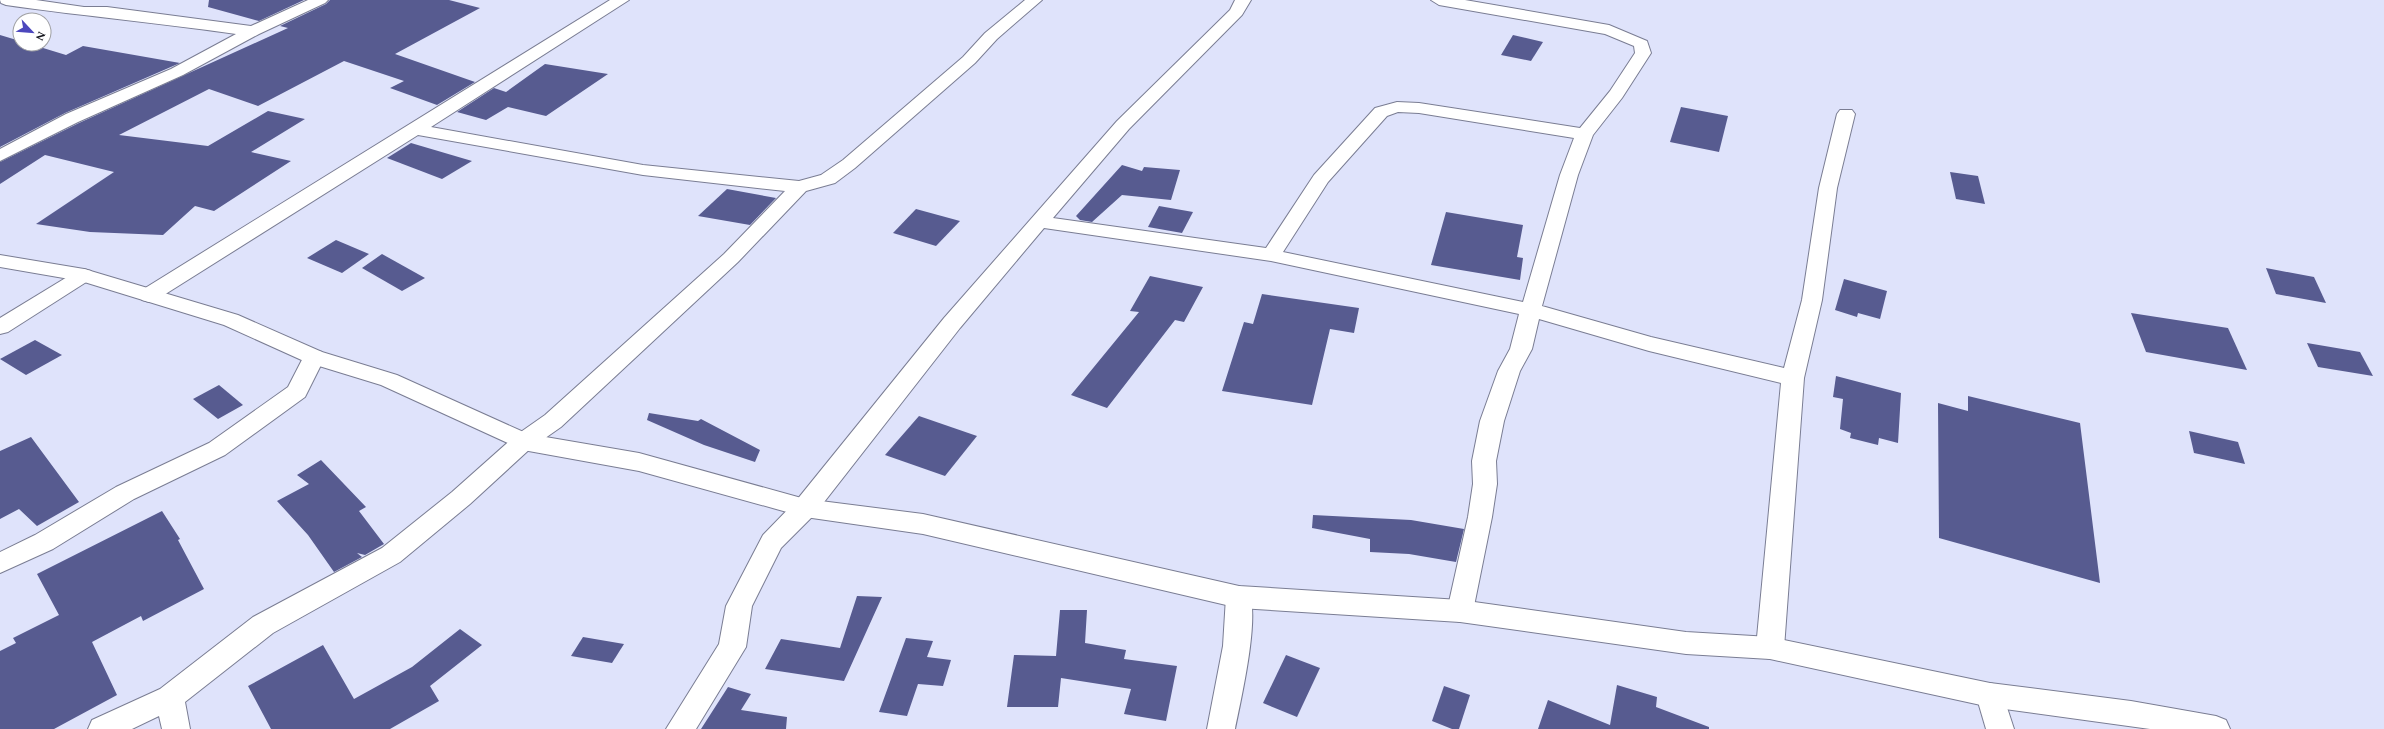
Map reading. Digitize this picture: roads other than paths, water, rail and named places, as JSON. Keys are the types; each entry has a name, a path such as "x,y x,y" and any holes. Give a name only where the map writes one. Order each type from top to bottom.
{"street":[{"path":"6,0 84,12 107,12 253,30"},
{"path":"0,156 72,118 177,72 253,30 320,0"},
{"path":"149,295 621,0"},
{"path":"415,129 643,170 799,187 828,179 849,164 952,75 991,36 1034,0"},
{"path":"680,729 732,647 738,606 772,542 805,508 952,323 1123,125 1238,12 1243,0"},
{"path":"1439,0 1609,30 1641,44 1643,53 1616,94 1584,134 1558,212 1530,310 1521,349 1509,371 1492,422 1484,461 1485,484 1480,517 1460,611"},
{"path":"1271,255 1321,179 1381,112 1397,107 1420,108 1584,134"},
{"path":"1770,648 1793,378 1812,300 1828,188 1846,114"},
{"path":"102,729 170,698 262,625 391,555 461,498 523,442 553,421 731,258 799,187"},
{"path":"1040,222 1271,255 1530,310 1650,344 1793,378"},
{"path":"0,261 84,275 231,320 314,358 389,380 523,442 639,462 805,508 923,524 1239,597 1460,611 1686,642 1770,648 1990,695 2132,713 2216,729"},
{"path":"0,327 84,275"},
{"path":"0,563 44,542 125,493 217,449 297,392 314,358"},
{"path":"1221,729 1237,646 1239,597"},
{"path":"1990,695 2000,729"},
{"path":"170,698 176,729"}]}
